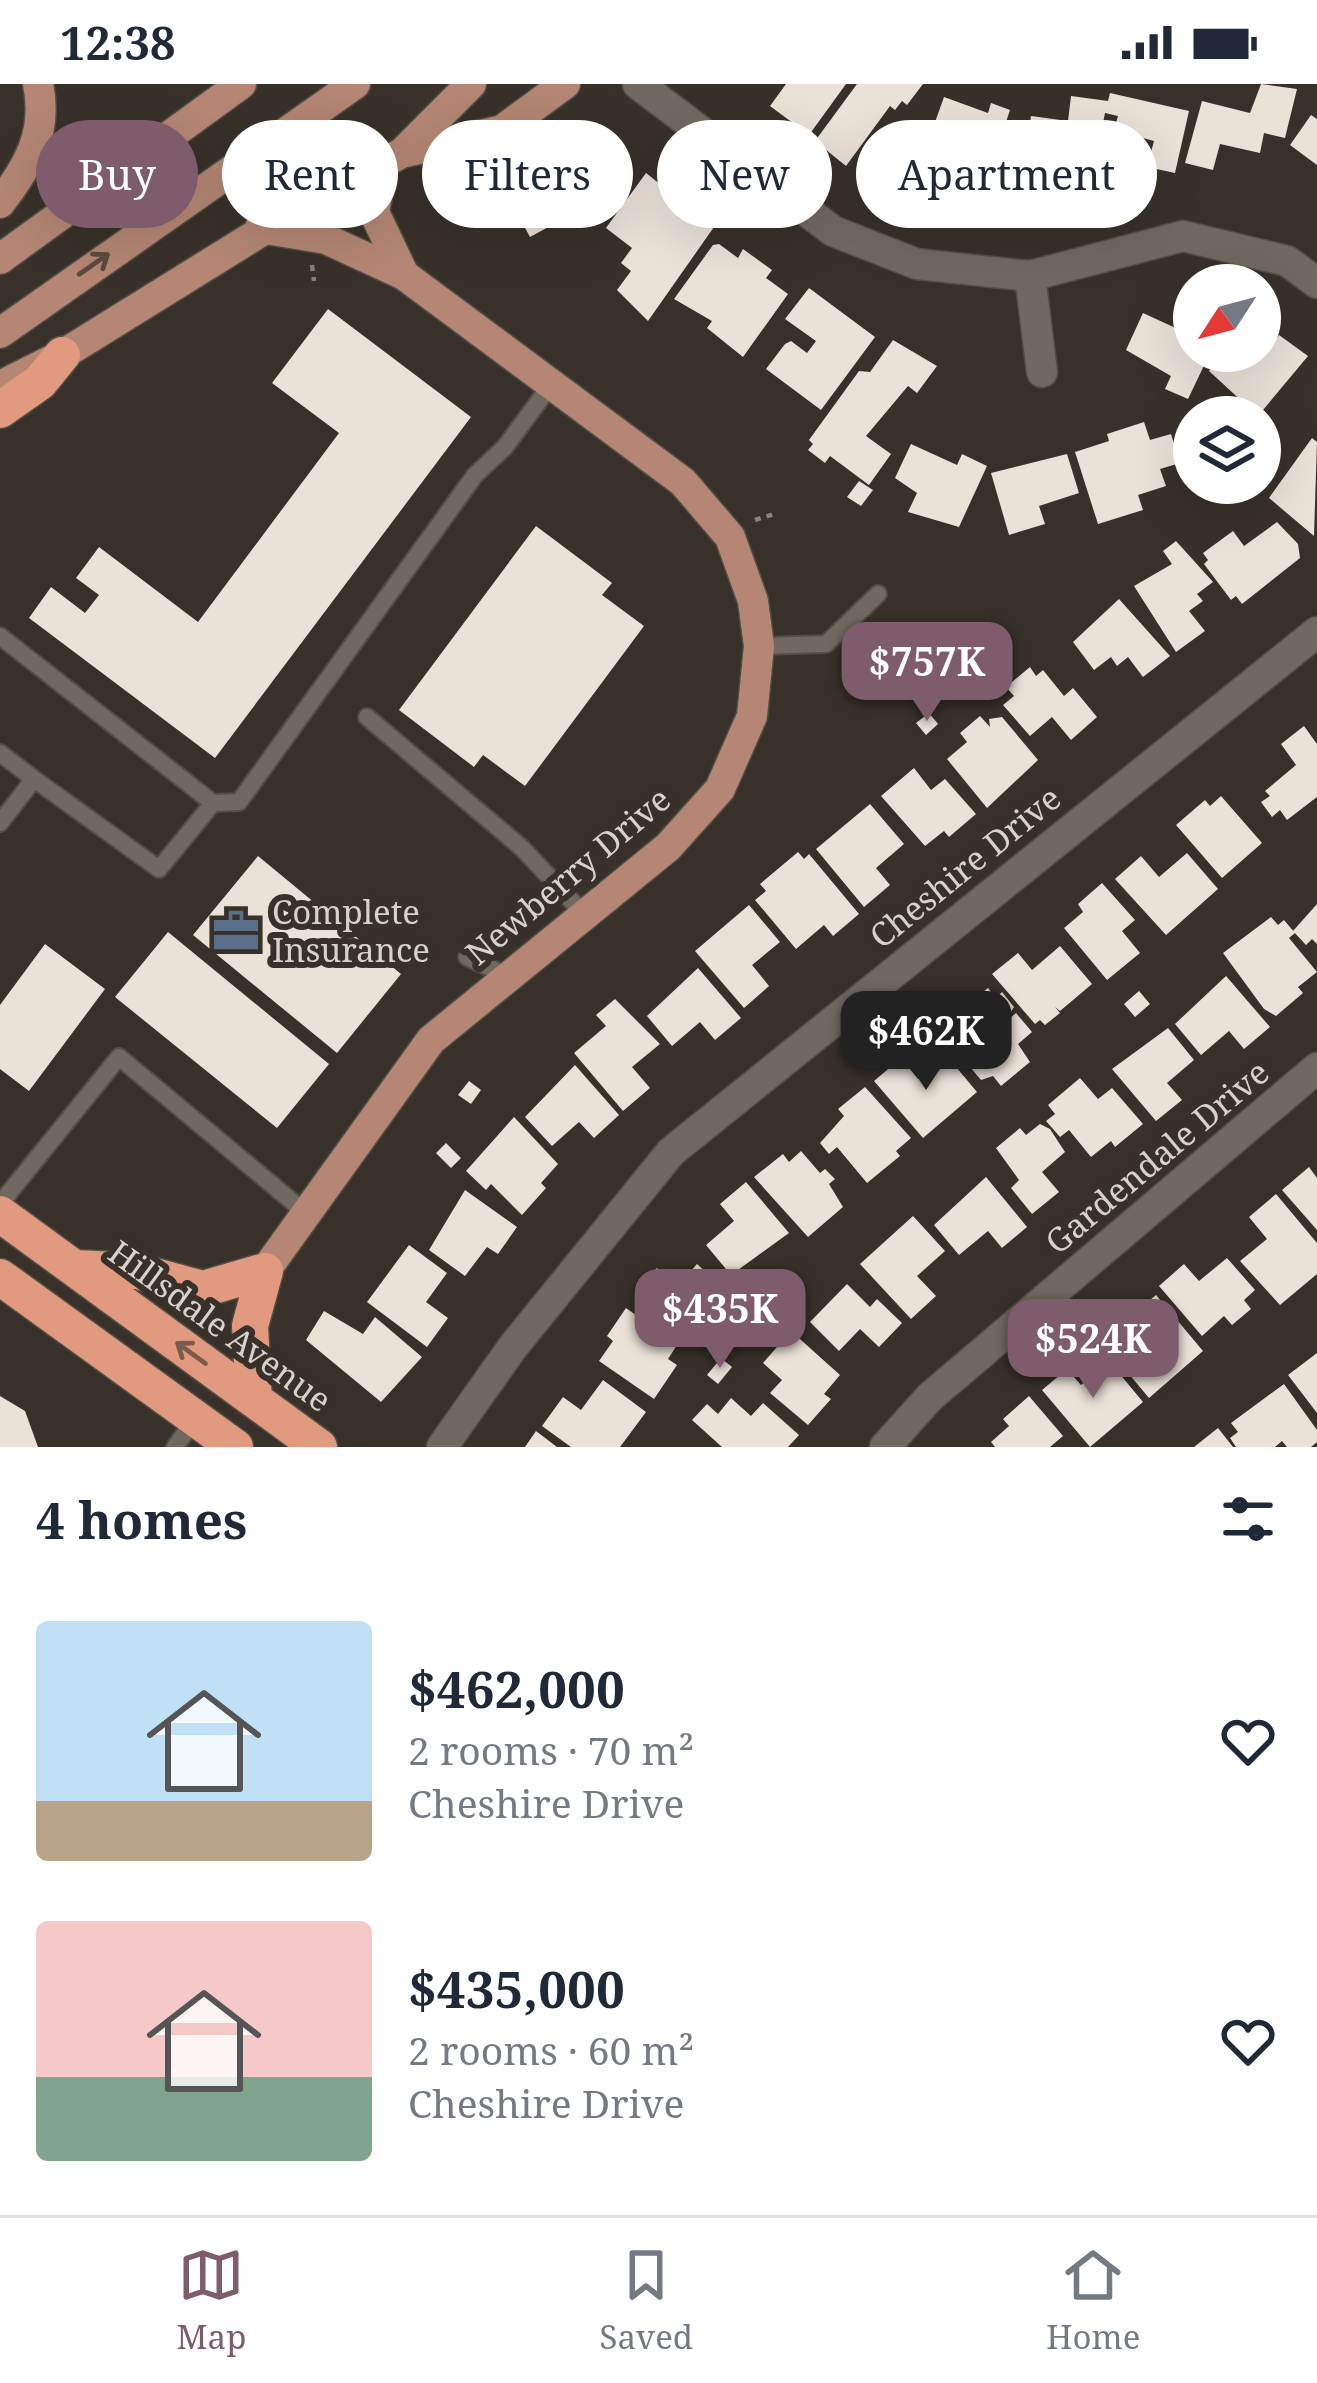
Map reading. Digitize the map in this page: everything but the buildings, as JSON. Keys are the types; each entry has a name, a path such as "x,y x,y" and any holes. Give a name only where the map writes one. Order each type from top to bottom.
{"highway":[{"path":"0,410 40,382 62,355"},
{"name":"Hillsdale Avenue","path":"0,1214 319,1447"},
{"path":"75,1268 137,1271 203,1289 265,1270"},
{"path":"254,1399 250,1326 265,1270"},
{"path":"0,1277 185,1432 236,1447"}],"main road":[{"path":"0,203 37,146 43,107 38,84"},
{"path":"0,259 241,84"},
{"path":"0,333 355,84"},
{"path":"398,152 472,84"},
{"path":"398,156 502,130 565,84"},
{"path":"0,386 62,355 260,228"},
{"name":"Newberry Drive","path":"260,228 326,239 404,274 682,482 730,537 753,602 759,646 752,716 720,789 668,847 430,1040 265,1270"},
{"path":"382,228 404,274"}],"street":[{"path":"638,84 833,231 917,264 1030,276 1183,236 1287,261 1317,283"},
{"path":"1030,276 1042,372"},
{"name":"Cheshire Drive","path":"442,1447 512,1348 671,1152 1317,632"},
{"name":"Gardendale Drive","path":"885,1447 930,1397 1317,1068"}],"lane":[{"path":"0,635 213,803 239,802 475,476 505,447 553,382"},
{"path":"759,646 826,644 878,594"},
{"path":"368,717 522,848 584,914"},
{"path":"0,753 159,868 213,803"},
{"path":"0,823 34,779"},
{"path":"467,957 507,976"},
{"path":"0,1204 119,1057 306,1213"}],"path":[{"path":"755,520 777,513"}],"place":[{"name":"Complete Insurance","path":"236,931"}]}
